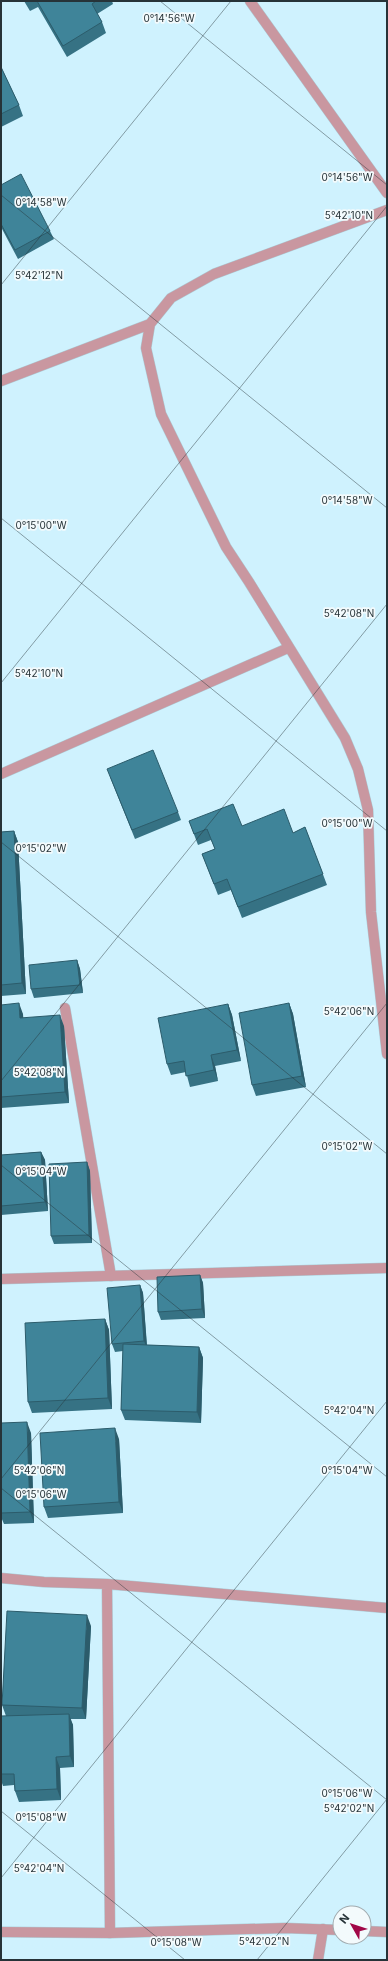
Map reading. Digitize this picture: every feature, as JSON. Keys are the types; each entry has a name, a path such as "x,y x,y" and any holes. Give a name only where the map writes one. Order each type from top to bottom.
{"street":[{"path":"250,1 387,193"},
{"path":"387,210 214,274 171,298 150,324 146,348 161,414 226,547 345,738 358,769 368,810 371,912 387,1054"},
{"path":"1,381 150,324"},
{"path":"1,774 288,648"},
{"path":"65,1008 112,1276"},
{"path":"1,1279 387,1268"},
{"path":"1,1578 44,1582 107,1584 387,1608"},
{"path":"107,1584 110,1933"},
{"path":"1,1932 110,1933 285,1928 332,1930"},
{"path":"318,1960 323,1929"},
{"path":"372,1931 387,1932"}],"building":[{"path":"37,1 96,1 92,4 102,22 63,46"},
{"path":"1,67 19,105 1,114"},
{"path":"21,174 50,231 15,250 1,224 1,185"},
{"path":"153,750 178,812 132,830 107,769"},
{"path":"233,804 242,826 284,809 293,833 305,827 323,874 238,907 227,879 214,884 202,854 215,849 207,829 194,834 189,821"},
{"path":"14,831 22,983 1,985 1,832"},
{"path":"77,960 80,985 31,989 29,965"},
{"path":"19,1003 20,1018 60,1015 65,1092 1,1097 1,1005"},
{"path":"289,1003 302,1076 252,1085 239,1013"},
{"path":"228,1004 237,1050 211,1055 214,1070 186,1076 184,1061 167,1064 158,1018"},
{"path":"41,1152 45,1202 1,1206 1,1155"},
{"path":"87,1162 89,1235 51,1236 49,1164"},
{"path":"200,1275 202,1309 158,1312 157,1277"},
{"path":"140,1285 144,1341 112,1344 107,1288"},
{"path":"105,1319 108,1398 28,1402 25,1323"},
{"path":"123,1344 199,1347 197,1412 121,1410"},
{"path":"27,1422 30,1512 1,1513 1,1423"},
{"path":"115,1428 119,1502 44,1507 40,1433"},
{"path":"7,1611 87,1615 82,1708 2,1705"},
{"path":"69,1714 70,1756 56,1757 57,1789 15,1791 14,1774 1,1774 1,1716"}]}
